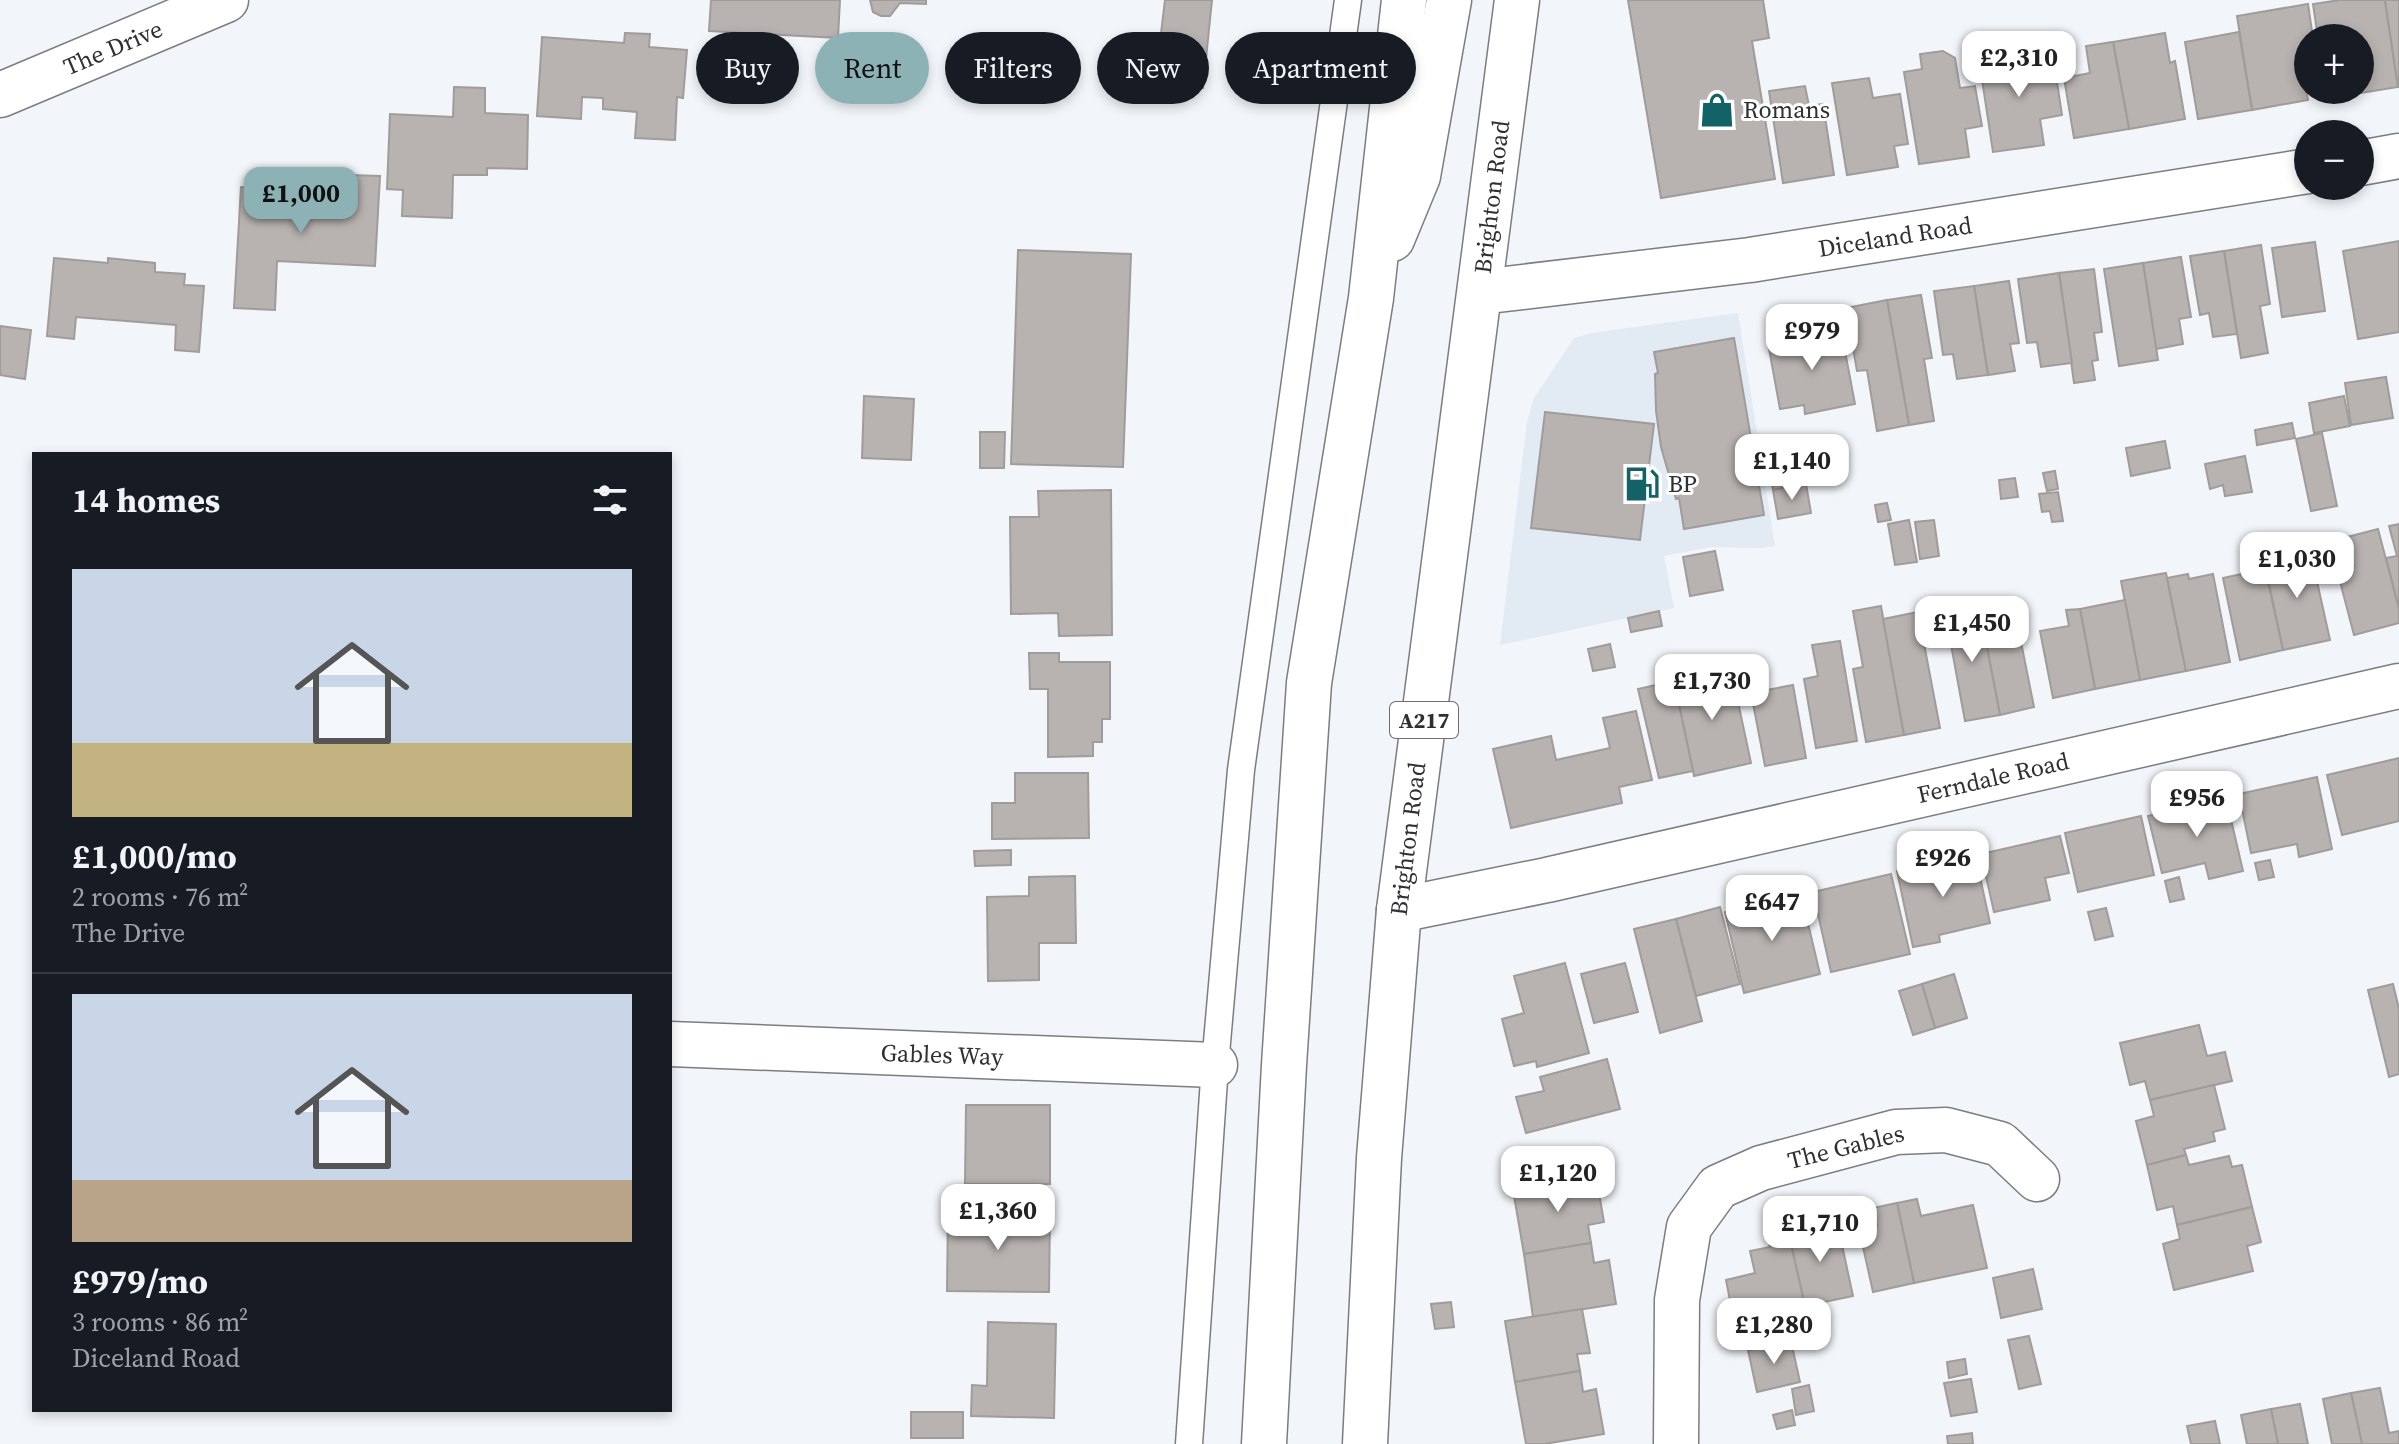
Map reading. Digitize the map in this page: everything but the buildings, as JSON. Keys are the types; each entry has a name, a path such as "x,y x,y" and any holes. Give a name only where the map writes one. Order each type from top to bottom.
{"main road":[{"name":"The Drive","path":"0,95 226,0"},
{"path":"1264,1444 1284,1065 1309,683 1371,298 1404,0"},
{"path":"1371,298 1418,176 1449,0"},
{"name":"Brighton Road","path":"1365,1444 1379,1158 1399,910 1517,0"},
{"path":"2374,160 2399,156"},
{"name":"Diceland Road","path":"1480,292 1750,260 2294,173"},
{"name":"Ferndale Road","path":"1399,910 1547,880 2399,686"},
{"name":"Gables Way","path":"672,1044 1215,1065"},
{"name":"The Gables","path":"1676,1444 1677,1300 1689,1227 1718,1187 1761,1168 1896,1132 1946,1130 2000,1144 2037,1179"}],"lane":[{"path":"1189,1444 1215,1065 1241,770 1348,0"}],"shaded area":[{"name":"BP","path":"1738,313 1775,546 1711,547 1664,556 1674,608 1500,645 1527,422 1534,398 1574,338"}],"place":[{"name":"Romans","path":"1717,110"},
{"name":"BP","path":"1642,484"}]}
